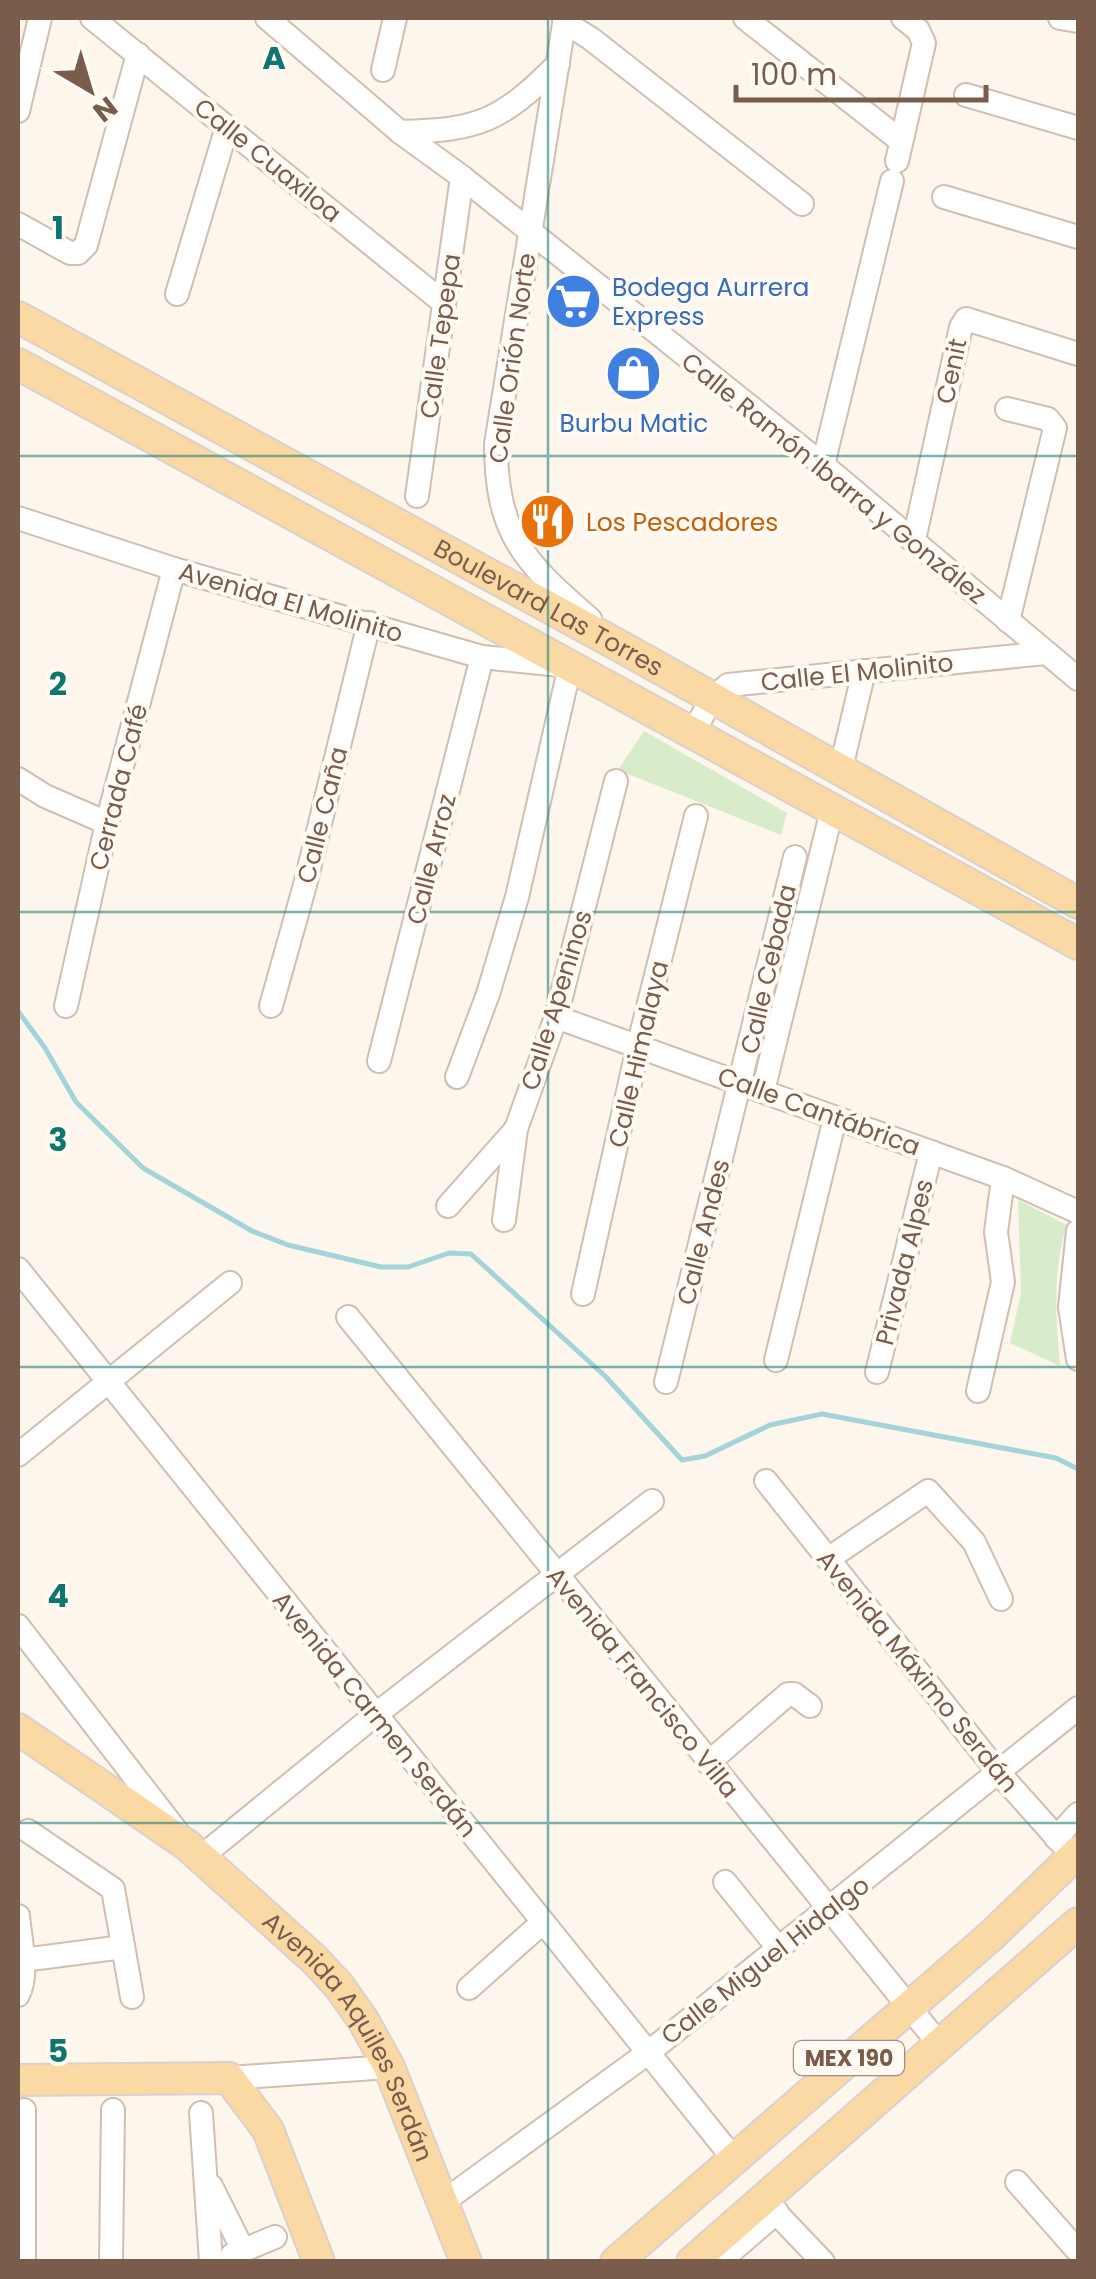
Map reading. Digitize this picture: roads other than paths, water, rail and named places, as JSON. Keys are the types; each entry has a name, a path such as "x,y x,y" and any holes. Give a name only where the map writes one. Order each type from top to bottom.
{"main road":[{"name":"Boulevard Las Torres","path":"18,317 627,650 1078,904"},
{"name":"Boulevard Las Torres","path":"18,364 1078,944"},
{"name":"Avenida Aquiles Serdán","path":"18,1729 194,1851 315,1960 363,2020 389,2067 466,2262"},
{"name":"MEX 190","path":"616,2262 992,1935 1070,1849"},
{"name":"MEX 190","path":"692,2262 743,2230 1078,1922"},
{"path":"21,2095 229,2078 268,2130 319,2262"}],"street":[{"path":"18,112 40,18"},
{"name":"Calle Cuaxiloa","path":"92,18 444,302"},
{"name":"Calle Ramón Ibarra y González","path":"267,18 400,132 823,465 1078,679"},
{"path":"383,70 395,18"},
{"path":"745,18 897,161"},
{"path":"823,465 924,43 918,30 903,18"},
{"path":"1060,18 1078,22"},
{"path":"565,20 802,204"},
{"name":"Calle Orión Norte","path":"565,20 496,444 496,487 508,528 528,558 549,584 627,650"},
{"path":"18,224 70,253 78,253 86,245 138,54"},
{"path":"400,132 446,130 486,121 523,99 558,64"},
{"path":"966,95 1078,128"},
{"path":"177,294 227,127"},
{"name":"Calle Tepepa","path":"417,496 462,177"},
{"path":"944,197 1078,237"},
{"name":"Cenit","path":"914,540 960,327 966,319 1078,354"},
{"path":"1007,409 1048,420 1055,428 1008,621"},
{"name":"Avenida El Molinito","path":"18,518 174,569 482,658 570,666"},
{"name":"Cerrada Café","path":"66,1006 106,823 174,569"},
{"name":"Calle Caña","path":"271,1006 305,885 368,623"},
{"name":"Calle El Molinito","path":"712,699 728,685 1046,653"},
{"name":"Calle Arroz","path":"379,1060 482,658"},
{"path":"457,1077 488,994 517,897 570,666"},
{"path":"840,772 864,671"},
{"path":"693,732 712,699"},
{"path":"18,779 106,823"},
{"name":"Calle Apeninos","path":"504,1220 516,1129 556,1017 616,781"},
{"path":"752,1086 832,810"},
{"name":"Calle Himalaya","path":"583,1294 638,1047 696,816"},
{"name":"Calle Cebada","path":"752,1086 795,856"},
{"name":"Calle Cantábrica","path":"556,1017 1003,1178 1078,1212"},
{"name":"Calle Andes","path":"666,1382 752,1086"},
{"path":"776,1360 836,1118"},
{"path":"448,1206 516,1129"},
{"name":"Privada Alpes","path":"877,1372 931,1152"},
{"path":"978,1391 1003,1282 996,1232 1003,1178"},
{"path":"1078,1231 1070,1307 1078,1359"},
{"name":"Avenida Carmen Serdán","path":"18,1268 733,2158"},
{"path":"18,1455 230,1284"},
{"name":"Avenida Francisco Villa","path":"348,1317 940,2045"},
{"name":"Avenida Máximo Serdán","path":"766,1482 999,1773 1070,1849"},
{"path":"828,1559 928,1491 974,1542 1001,1599"},
{"path":"18,1626 194,1851 652,1501"},
{"path":"708,1763 788,1694 810,1706"},
{"name":"Calle Miguel Hidalgo","path":"443,2202 649,2052 1078,1708"},
{"path":"1070,1849 1078,1814"},
{"path":"28,1831 113,1890 132,1997"},
{"path":"725,1882 779,1950"},
{"path":"18,1916 23,1960 22,1990 18,1994"},
{"path":"469,1988 542,1923"},
{"path":"23,1960 123,1947"},
{"path":"229,2078 389,2067"},
{"path":"21,2095 24,2262"},
{"path":"112,2262 113,2110"},
{"path":"201,2113 213,2262 275,2237"},
{"path":"207,2179 243,2250"},
{"path":"1017,2182 1073,2253"},
{"path":"770,2206 823,2262"},
{"path":"719,2262 743,2230"}],"waterway":[{"path":"18,1011 76,1102 143,1168 252,1231 288,1245 381,1267 408,1267 449,1253 471,1254 605,1376 682,1460 705,1456 770,1425 822,1414 1056,1458 1078,1469"}],"place":[{"name":"Bodega Aurrera Express","path":"573,301"},
{"name":"Burbu Matic","path":"634,374"},
{"name":"Los Pescadores","path":"547,522"}]}
